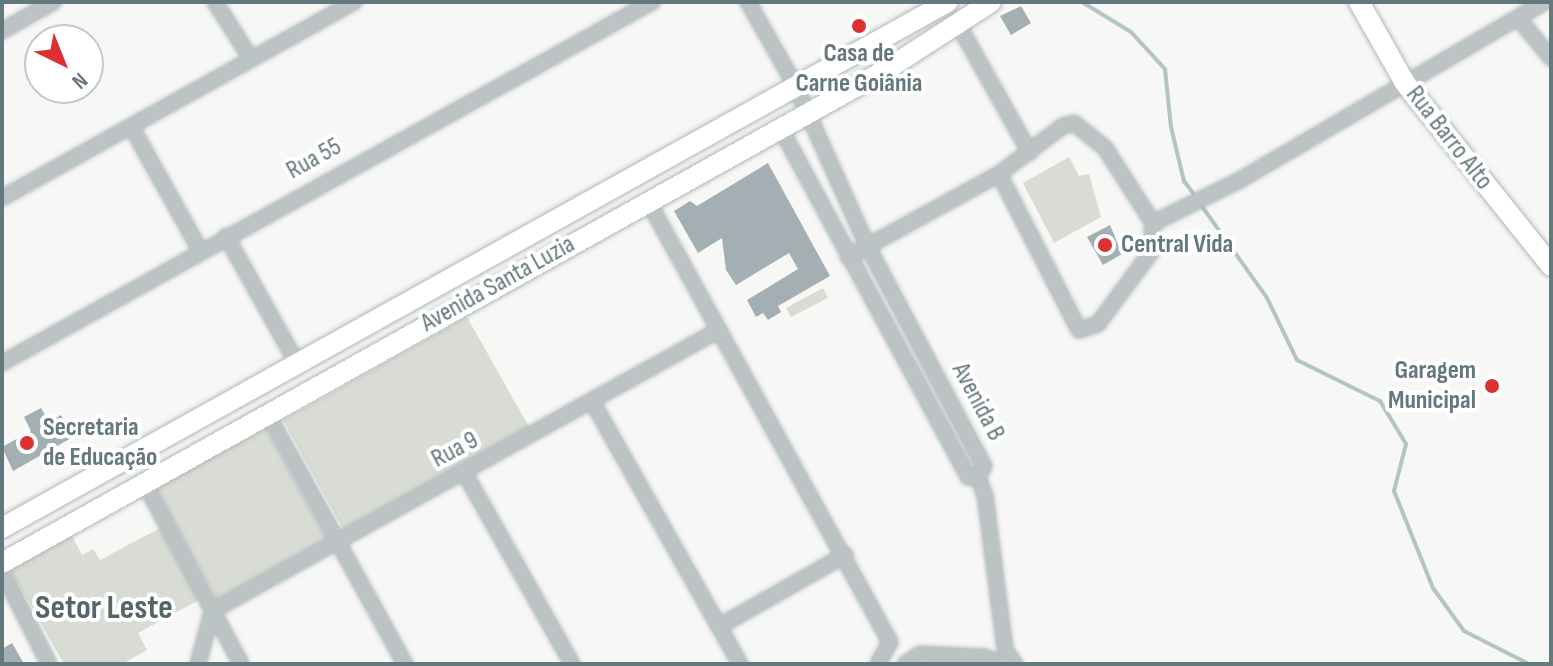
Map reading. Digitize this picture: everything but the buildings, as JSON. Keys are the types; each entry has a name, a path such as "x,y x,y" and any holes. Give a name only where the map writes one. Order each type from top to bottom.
{"street":[{"path":"2,31 53,2"},
{"path":"215,2 251,59"},
{"path":"2,198 354,2"},
{"name":"Rua 55","path":"2,363 200,250 652,2"},
{"name":"Avenida B","path":"748,2 796,87 868,247 984,466 978,478 968,477 781,129"},
{"name":"Avenida Santa Luzia","path":"2,528 948,2"},
{"name":"Avenida Santa Luzia","path":"2,563 781,129 959,26 991,2"},
{"name":"Rua Barro Alto","path":"1359,2 1405,83 1551,266"},
{"path":"1153,223 1240,180 1545,2"},
{"path":"1518,18 1551,58"},
{"path":"959,26 1030,153"},
{"path":"848,257 999,174 1063,126 1074,123 1089,130 1124,171 1153,223 1151,252 1098,324 1079,330 999,174"},
{"path":"131,126 200,250"},
{"path":"648,201 845,555 890,642 878,664"},
{"path":"226,236 297,363"},
{"path":"418,296 432,321"},
{"name":"Rua 9","path":"212,611 593,403 719,330"},
{"path":"593,403 740,664"},
{"path":"267,413 405,664"},
{"path":"464,472 572,664"},
{"path":"978,478 985,495 1005,650 1015,664"},
{"path":"144,482 241,664"},
{"path":"46,503 61,529"},
{"path":"720,626 845,555"},
{"path":"2,571 49,664"},
{"path":"198,664 212,611"},
{"path":"905,664 920,654 985,657 1000,664"}],"shaded area":[{"path":"1069,157 1079,176 1089,174 1101,217 1054,243 1023,183"},
{"path":"823,288 828,298 791,317 786,308"},
{"path":"467,317 529,427 344,531 283,420"},
{"path":"266,429 327,539 217,600 155,487"},
{"path":"160,528 199,600 138,633 147,650 122,664 64,664 9,567 71,534 82,555 93,549 100,560"}],"waterway":[{"path":"1082,2 1131,32 1165,69 1171,127 1184,181 1196,197"},
{"path":"1201,205 1267,298 1297,360 1380,401 1406,444 1394,491 1433,588 1464,631 1529,664"}],"place":[{"name":"Casa de Carne Goiânia","path":"859,26"},
{"name":"Central Vida","path":"1105,245"},
{"name":"Garagem Municipal","path":"1492,386"},
{"name":"Secretaria de Educação","path":"27,443"}],"district":[{"name":"Setor Leste","path":"104,608"}]}
